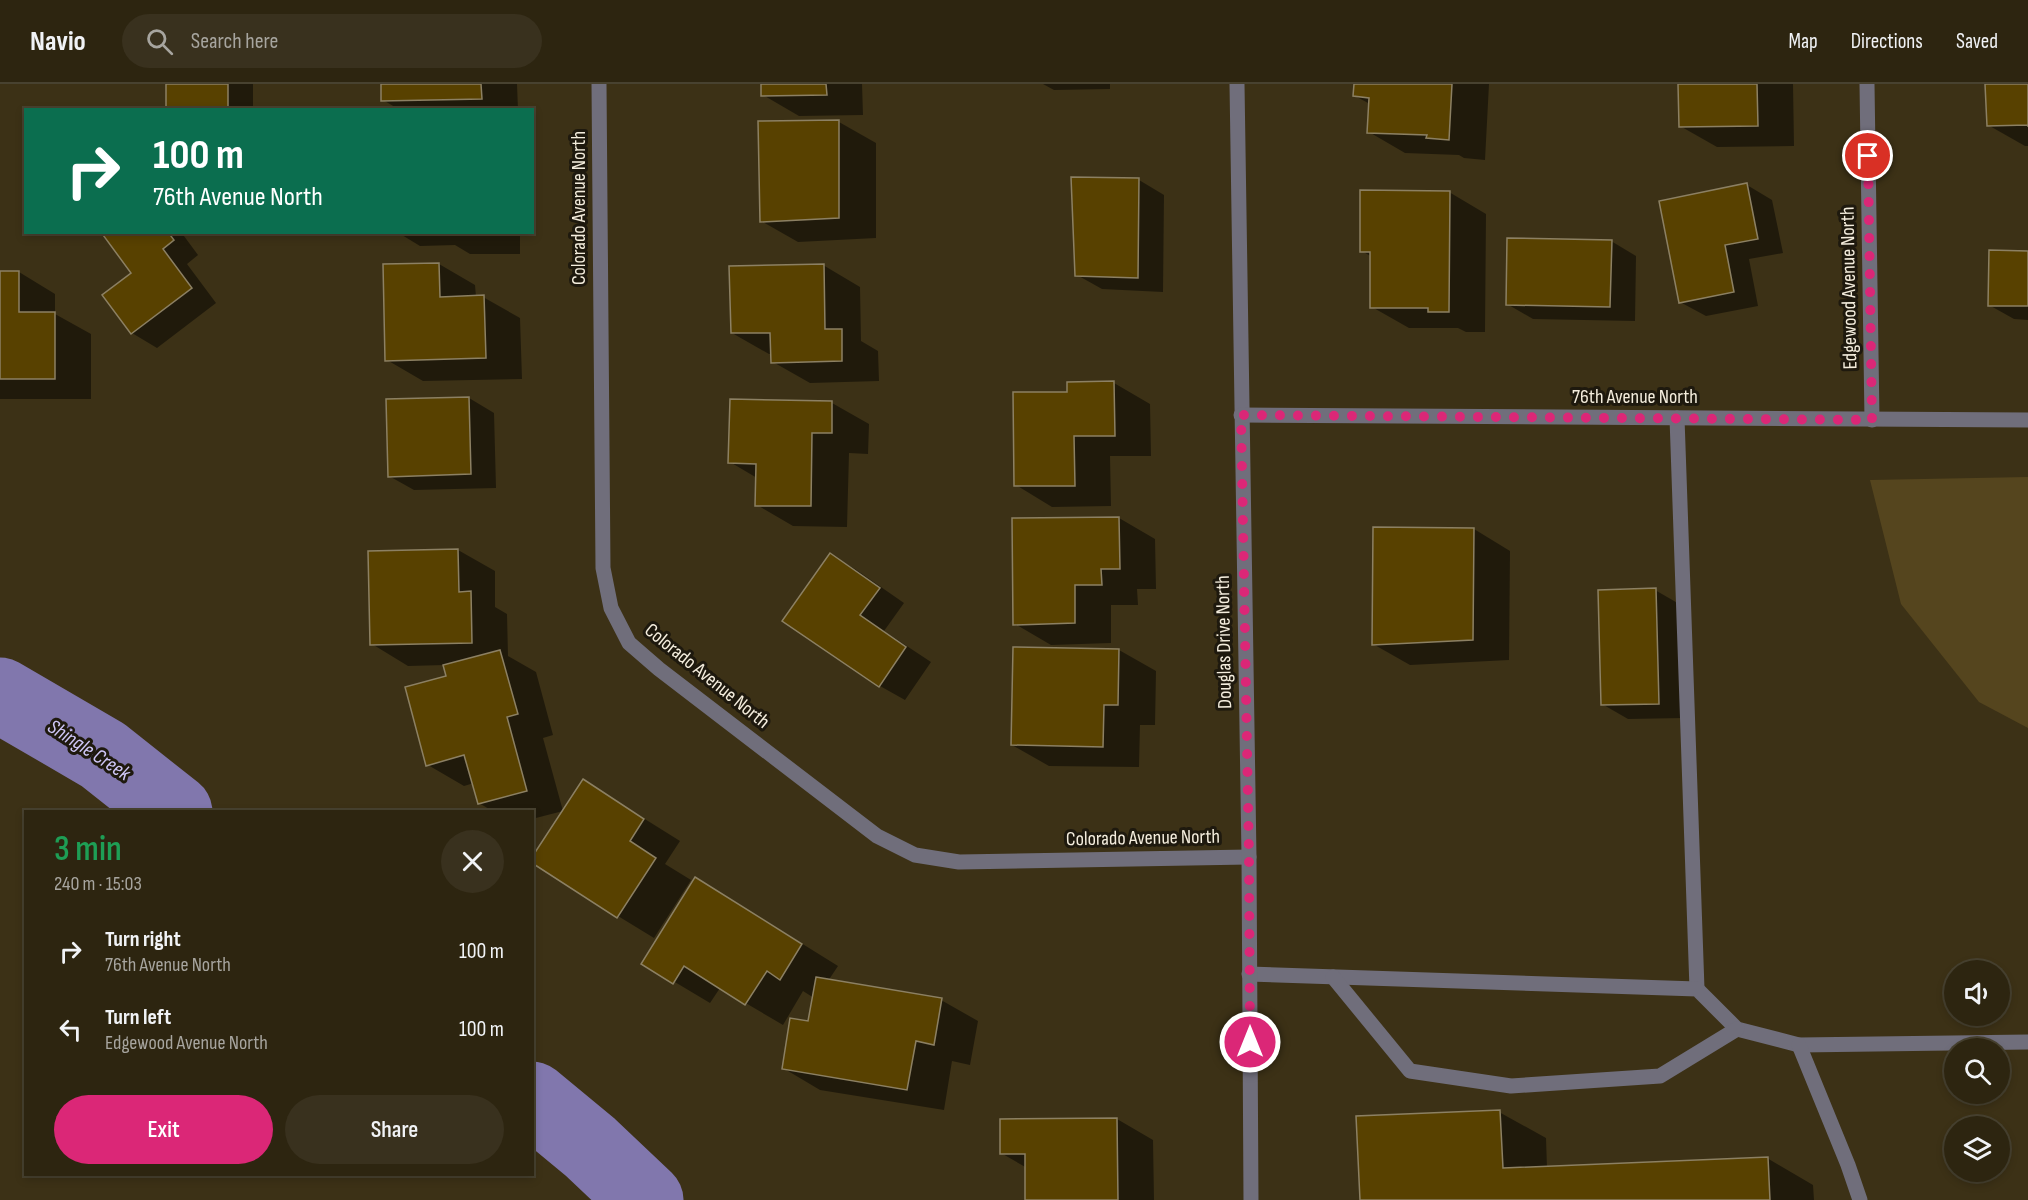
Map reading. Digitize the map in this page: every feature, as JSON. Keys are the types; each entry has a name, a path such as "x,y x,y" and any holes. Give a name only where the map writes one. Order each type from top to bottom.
{"street":[{"name":"Colorado Avenue North","path":"599,84 603,568 610,608 629,643 659,669 877,836 915,855 959,862 1249,857"},
{"name":"Douglas Drive North","path":"1238,84 1249,857 1251,1200"},
{"name":"Edgewood Avenue North","path":"1867,84 1872,420"},
{"name":"76th Avenue North","path":"1241,415 2028,420"},
{"path":"1677,418 1697,989 1737,1029 1799,1045 2028,1042"},
{"path":"1249,974 1697,989"},
{"path":"1332,977 1410,1071 1511,1086 1660,1076 1737,1029"},
{"path":"1799,1045 1860,1200"}],"shaded area":[{"path":"2028,477 2028,728 1979,702 1901,604 1870,480"}],"building":[{"path":"166,84 228,84 228,108 166,108"},
{"path":"381,84 481,84 482,99 381,101"},
{"path":"761,84 826,84 827,95 761,96"},
{"path":"1354,84 1452,84 1449,140 1426,138 1427,135 1367,133 1369,98 1353,96"},
{"path":"1678,84 1757,84 1758,126 1679,127"},
{"path":"1985,84 2028,84 2028,125 1987,126"},
{"path":"839,120 839,218 760,222 758,121"},
{"path":"1071,177 1139,178 1138,278 1075,276"},
{"path":"1747,183 1758,239 1725,245 1734,292 1679,303 1659,201"},
{"path":"1360,190 1450,191 1449,312 1428,312 1428,308 1370,308 1370,252 1360,252"},
{"path":"170,234 174,240 163,249 192,288 131,334 102,295 131,273 103,235"},
{"path":"1507,238 1612,240 1610,307 1506,305"},
{"path":"1989,250 2028,251 2028,306 1988,306"},
{"path":"439,263 440,297 484,295 486,358 385,361 383,264"},
{"path":"824,264 825,329 842,329 842,361 771,363 770,333 731,333 729,266"},
{"path":"0,271 19,271 19,312 55,312 55,379 0,379"},
{"path":"1114,381 1115,436 1074,436 1075,486 1014,486 1013,392 1067,392 1067,382"},
{"path":"469,397 471,474 388,477 386,399"},
{"path":"730,399 832,401 832,433 812,433 811,506 755,506 756,464 728,463"},
{"path":"1119,517 1120,569 1101,569 1102,585 1075,585 1075,623 1013,625 1012,518"},
{"path":"1373,527 1474,528 1473,640 1372,645"},
{"path":"458,549 459,592 471,591 472,643 370,645 368,551"},
{"path":"830,553 880,588 860,615 906,647 879,687 782,621"},
{"path":"1656,588 1659,704 1601,705 1598,590"},
{"path":"1013,647 1119,649 1118,705 1104,705 1103,747 1011,745"},
{"path":"500,650 518,714 507,717 527,791 478,804 464,755 426,766 405,687 446,676 443,665"},
{"path":"583,779 644,819 630,841 656,858 617,918 534,864 534,854"},
{"path":"695,877 802,944 780,980 767,971 745,1005 684,966 673,984 641,964"},
{"path":"816,977 942,998 934,1045 916,1041 907,1090 782,1069 790,1018 808,1021"},
{"path":"1500,1110 1503,1168 1768,1157 1770,1200 1360,1200 1356,1116"},
{"path":"1117,1118 1118,1200 1025,1200 1025,1154 1000,1154 1000,1119"}],"waterway":[{"name":"Shingle Creek","path":"0,695 103,755 172,810"},
{"name":"Shingle Creek","path":"534,1101 590,1147 646,1200"}],"route":[{"path":"1250,1042 1241,415 1872,420 1868,156"}]}
